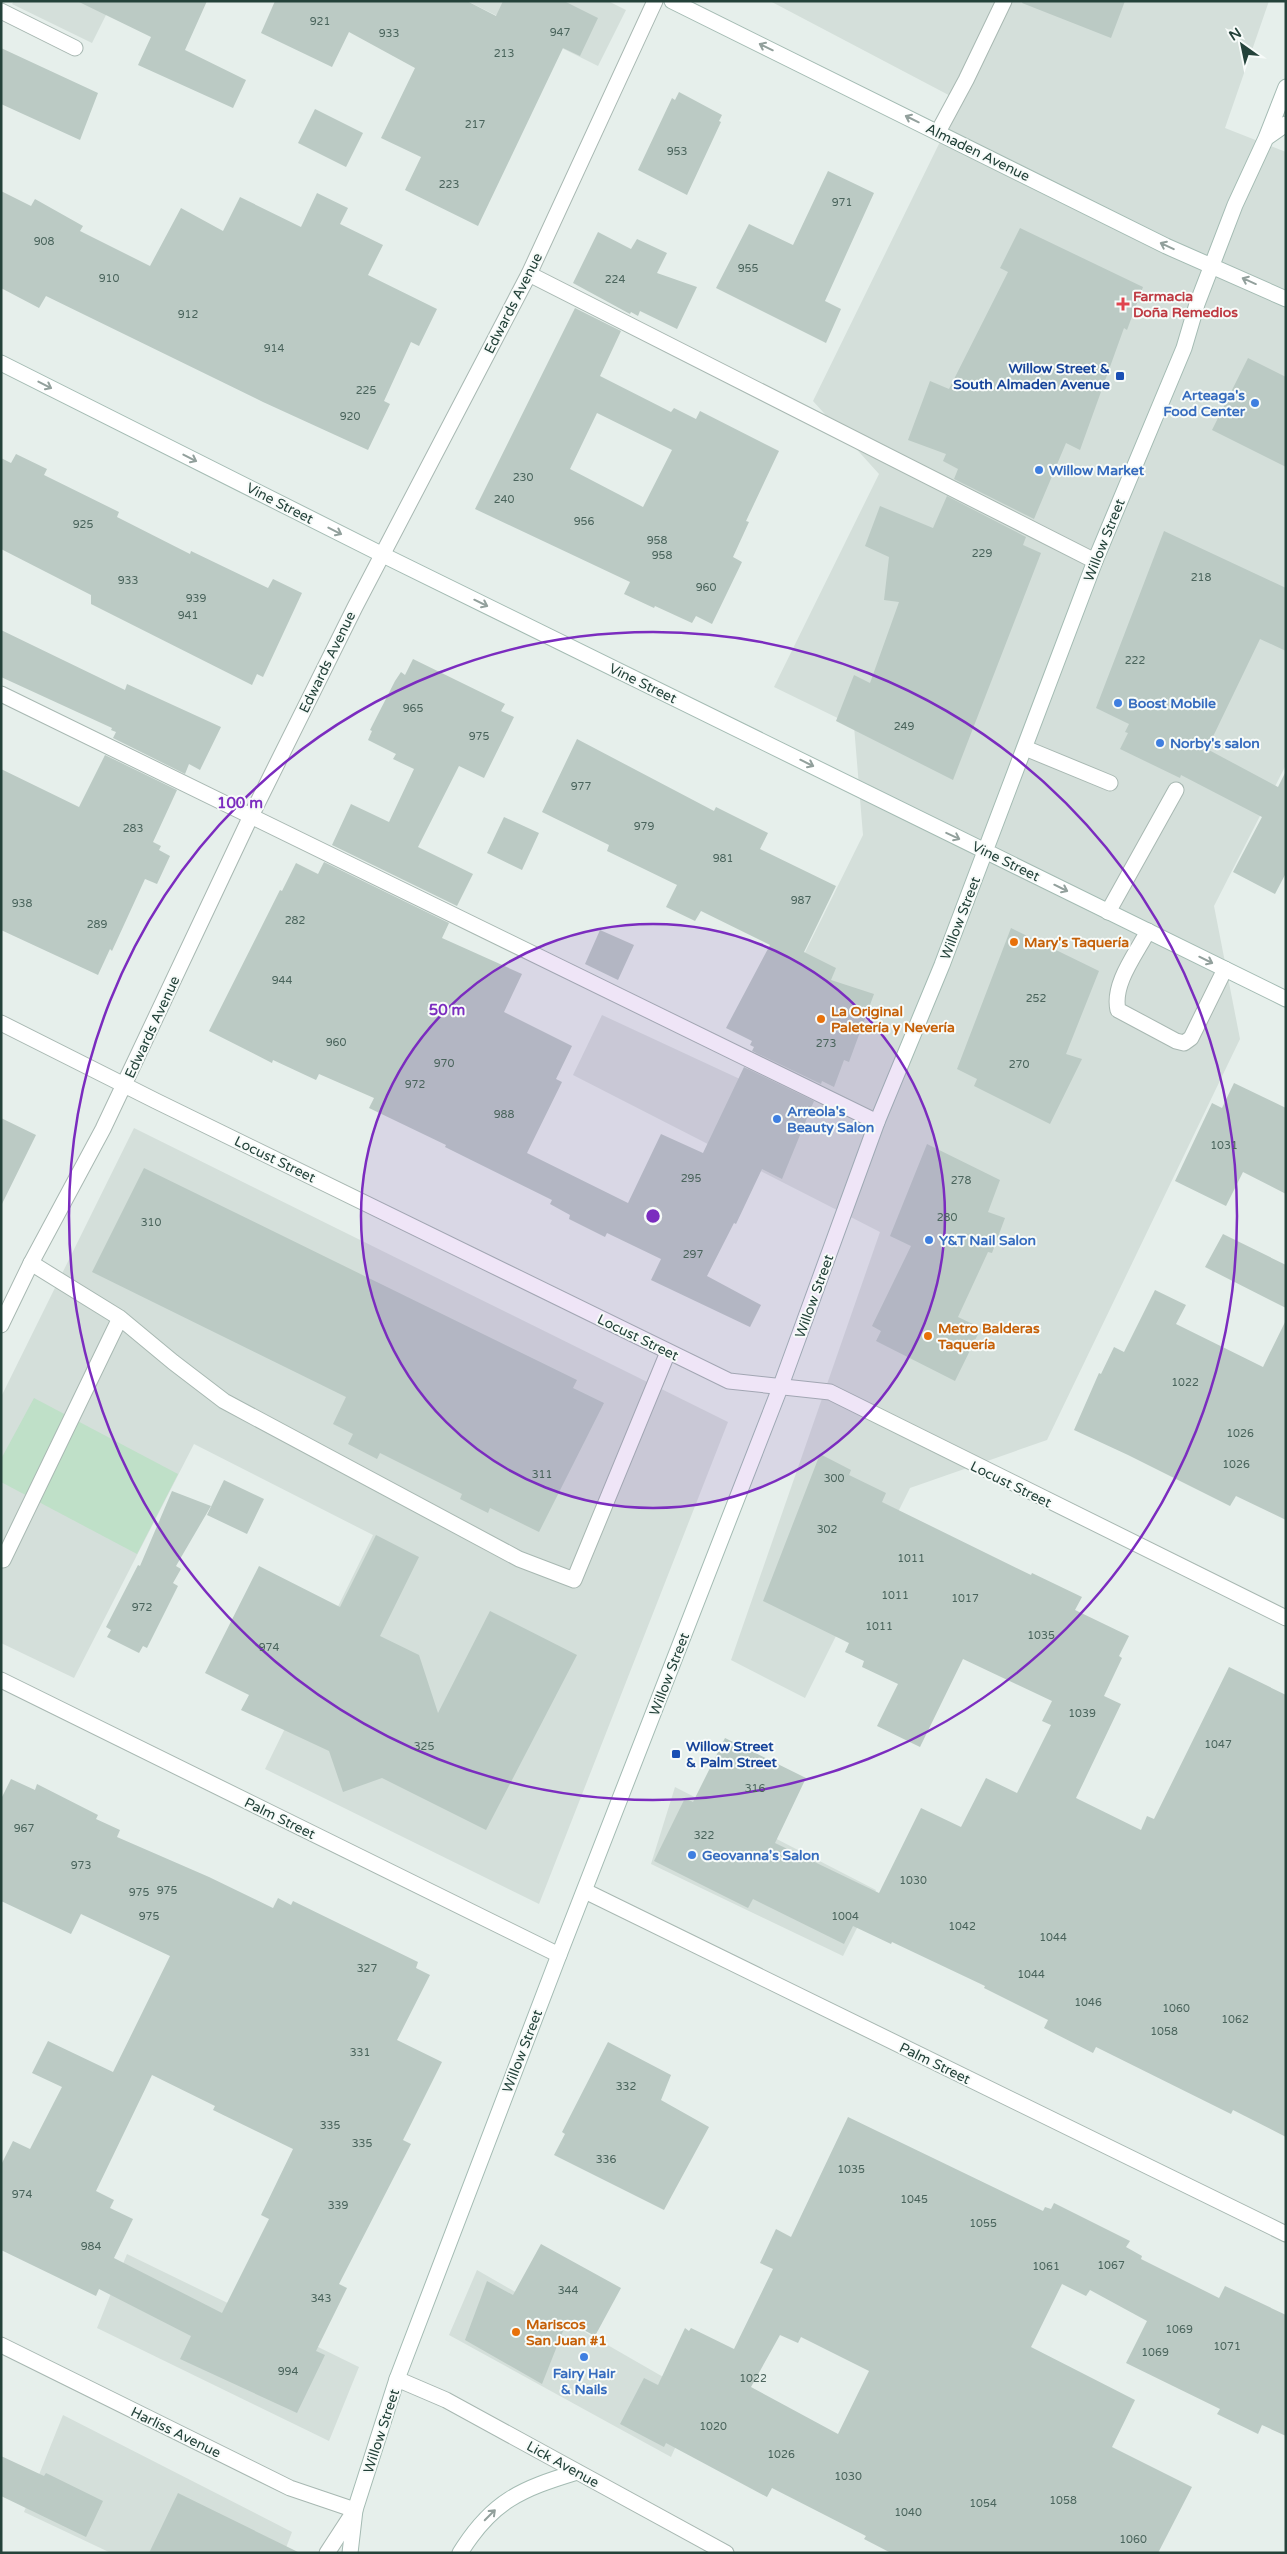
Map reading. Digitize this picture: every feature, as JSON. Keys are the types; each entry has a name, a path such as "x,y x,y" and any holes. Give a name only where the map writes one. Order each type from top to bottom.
{"street":[{"name":"Edwards Avenue","path":"1,1325 31,1263 125,1085 250,818 383,555 529,274 656,1"},
{"name":"Almaden Avenue","path":"672,1 1166,246 1286,299"},
{"path":"938,132 966,80 1004,1"},
{"path":"1,11 75,48"},
{"name":"Willow Street","path":"350,2553 355,2510 397,2379 780,1388 877,1122 942,965 1095,561 1184,348 1212,265 1235,205 1266,138 1286,87"},
{"path":"1266,138 1286,124"},
{"path":"529,274 1095,561"},
{"name":"Vine Street","path":"1,363 383,555 1286,999"},
{"path":"1,694 250,818 877,1122"},
{"path":"1024,748 1110,783"},
{"path":"1108,912 1176,790"},
{"path":"1148,931 1119,989 1116,1000 1118,1010 1176,1041 1184,1042 1191,1038 1225,969"},
{"name":"Locust Street","path":"1,1023 729,1381 830,1392 1286,1618"},
{"path":"31,1263 120,1318 172,1362 224,1401 519,1559 574,1580 668,1352"},
{"path":"3,1560 120,1318"},
{"name":"Palm Street","path":"1,1680 559,1956"},
{"name":"Palm Street","path":"585,1891 1286,2234"},
{"name":"Harliss Avenue","path":"1,2345 290,2488 355,2510"},
{"name":"Lick Avenue","path":"397,2379 446,2400 726,2553"},
{"path":"460,2553 472,2533 501,2504 533,2486 577,2472"},
{"name":"Willow Street","path":"327,2553 355,2510"}],"shaded area":[{"path":"14,1 113,1 92,43 12,4"},
{"path":"467,1 608,1 626,10 598,66"},
{"path":"770,1 1269,1 1225,128 1286,152 1286,765 1214,906 1240,1039 1047,1440 910,1488 805,1698 731,1660 880,1232 573,1075 602,1015 742,1080 863,835 854,726 774,687 879,474 813,401 960,101"},
{"path":"134,1128 728,1422 539,1904 265,1769 300,1698 326,1631 373,1535 194,1444 74,1678 1,1643 1,1397"},
{"path":"675,1787 876,1890 843,1956 651,1864"},
{"path":"127,2254 359,2367 329,2441 97,2328"},
{"path":"477,2270 698,2397 671,2457 449,2335"},
{"path":"63,2415 292,2532 284,2553 111,2553 24,2512"}],"green space":[{"path":"34,1398 178,1474 137,1554 1,1482 1,1459"}],"building":[{"path":"77,1 207,1 185,50 246,80 233,108 138,65 151,37"},
{"path":"275,1 467,1 496,16 503,1 564,1 598,18 580,56 563,48 478,226 405,190 421,157 381,138 415,68 349,32 332,67 261,33"},
{"path":"1023,1 1125,1 1111,38 1022,3"},
{"path":"1,48 98,93 80,140 1,104"},
{"path":"679,92 722,115 719,121 721,122 687,195 638,170 672,98 675,100"},
{"path":"315,109 363,133 346,167 298,143"},
{"path":"828,171 874,193 825,301 841,309 826,343 716,288 749,224 793,245"},
{"path":"1,191 31,206 35,199 83,226 80,231 150,266 181,208 223,231 240,197 301,227 317,193 348,208 340,224 383,245 368,275 437,309 419,346 411,342 384,401 390,404 368,450 263,402 46,296 39,308 1,288"},
{"path":"1020,228 1143,287 1127,330 1124,328 1080,450 1066,443 1034,519 954,479 958,469 943,461 946,454 908,440 930,381 949,389 1008,272 1000,268"},
{"path":"598,232 631,249 637,239 667,253 657,273 697,287 677,329 640,311 638,316 631,312 630,314 573,283"},
{"path":"575,308 621,331 600,376 671,412 674,408 696,419 700,411 779,451 746,521 749,522 733,557 742,562 712,624 696,616 692,623 624,594 630,582 475,509","holes":["597,413 672,450 643,507 570,469"]},
{"name":"Arteaga's Food Center","path":"1248,358 1286,377 1286,467 1212,430"},
{"path":"16,454 47,469 44,475 119,512 117,517 190,554 191,551 268,588 273,579 302,593 263,677 257,674 252,685 91,604 91,595 1,549 1,458 11,463"},
{"path":"947,496 1026,537 1023,545 1041,553 953,780 836,721 854,675 870,683 899,602 884,600 889,557 865,546 880,506 933,528"},
{"path":"1164,531 1286,588 1286,651 1260,639 1207,749 1278,787 1286,771 1286,873 1275,894 1233,872 1262,817 1181,775 1180,778 1120,749 1128,733 1125,732 1129,724 1096,708"},
{"path":"1,630 125,690 127,684 221,727 200,770 189,764 185,774 113,738 116,732 111,730 112,728 1,677"},
{"path":"413,659 505,704 501,711 514,717 484,778 459,766 418,847 473,874 457,906 332,845 351,804 389,822 414,769 393,759 396,754 368,740 372,731 370,730 395,681 401,672 405,675"},
{"path":"577,739 714,811 716,807 768,833 760,849 836,886 804,952 836,968 831,980 874,994 849,1062 844,1060 834,1087 822,1081 821,1084 752,1051 754,1047 750,1045 752,1041 726,1028 770,945 701,911 695,921 666,907 677,885 607,851 609,845 542,812"},
{"path":"105,755 177,790 153,842 161,846 159,850 170,856 157,884 145,879 112,951 110,949 98,975 1,930 1,769 79,807"},
{"path":"504,817 539,833 522,870 487,853"},
{"path":"324,862 449,923 442,938 522,974 504,1012 572,1046 556,1079 562,1082 527,1153 628,1203 661,1134 703,1153 744,1067 814,1101 782,1179 762,1169 736,1224 734,1223 707,1276 761,1305 750,1327 651,1280 661,1259 607,1233 605,1237 569,1219 570,1215 550,1204 552,1200 445,1147 446,1145 369,1108 374,1098 319,1074 316,1080 273,1060 272,1063 209,1031 280,890 282,891 296,863 318,874"},
{"path":"1011,928 1099,971 1066,1054 1082,1059 1050,1124 974,1086 977,1079 957,1069"},
{"path":"600,930 634,945 618,980 585,964"},
{"path":"1234,1083 1286,1108 1286,1194 1243,1172 1226,1206 1175,1181 1212,1103 1222,1108"},
{"path":"1,1118 36,1135 1,1206"},
{"path":"927,1144 1000,1180 988,1212 1005,1218 992,1253 988,1252 958,1317 981,1328 955,1381 876,1341 881,1331 872,1326 911,1246 890,1236"},
{"path":"144,1168 577,1380 573,1388 604,1403 539,1532 490,1508 488,1513 460,1499 462,1494 380,1453 377,1459 348,1444 353,1434 333,1424 346,1397 92,1272"},
{"path":"1223,1234 1286,1265 1286,1308 1205,1267"},
{"path":"1155,1290 1186,1305 1176,1324 1263,1367 1286,1320 1286,1520 1236,1496 1230,1506 1074,1430 1099,1373 1101,1374 1114,1347 1124,1352"},
{"path":"820,1454 851,1470 849,1475 886,1493 882,1502 1031,1575 1032,1573 1082,1597 1075,1610 1129,1636 1119,1656 1122,1658 1104,1696 1121,1704 1076,1798 1141,1830 1147,1816 1154,1819 1229,1667 1286,1695 1286,2137 1233,2110 1231,2114 1096,2047 1093,2053 1044,2028 1048,2020 984,1988 985,1986 892,1942 891,1944 853,1926 844,1944 753,1899 748,1908 654,1861 685,1798 693,1802 725,1738 806,1778 775,1843 879,1893 921,1808 961,1827 986,1778 1017,1793 1051,1725 1042,1721 1052,1701 963,1659 920,1747 877,1726 898,1684 862,1667 864,1661 845,1652 849,1643 763,1601"},
{"path":"224,1480 264,1499 247,1534 207,1515"},
{"path":"172,1491 211,1506 176,1566 181,1569 173,1583 178,1586 147,1648 143,1646 139,1653 107,1637 111,1630 106,1627 138,1565 140,1566"},
{"path":"376,1535 419,1557 380,1636 419,1655 438,1713 490,1611 577,1655 486,1830 382,1778 343,1792 329,1751 241,1710 249,1695 205,1673 259,1566 340,1607"},
{"path":"11,1779 35,1790 37,1784 98,1815 96,1819 120,1830 117,1837 209,1877 273,1908 278,1898 291,1905 293,1901 418,1962 416,1968 430,1975 397,2040 442,2062 403,2140 411,2144 339,2284 347,2288 316,2351 325,2355 297,2413 180,2359 191,2336 99,2289 96,2296 1,2250 1,2165 13,2141 30,2149 62,2087 32,2073 48,2041 113,2072 170,1956 81,1914 71,1934 1,1901 1,1799","holes":["152,2075 215,2106 213,2110 293,2149 261,2215 269,2219 222,2313 114,2258 133,2219 110,2208 114,2200 96,2191"]},
{"path":"608,2042 671,2075 661,2100 709,2127 664,2210 554,2155 565,2134 562,2132"},
{"path":"848,2117 1043,2211 1045,2207 1051,2209 1054,2203 1130,2241 1126,2247 1142,2256 1141,2259 1219,2298 1225,2286 1286,2315 1286,2436 1262,2425 1258,2434 1217,2414 1220,2409 1126,2363 1147,2321 1090,2290 1086,2296 1062,2284 1031,2347 1135,2400 1112,2447 1192,2487 1158,2553 891,2553 864,2539 866,2536 772,2488 767,2497 666,2443 664,2447 620,2424 644,2378 658,2385 685,2328 689,2331 691,2328 734,2349 773,2269 760,2263 776,2229 791,2237","holes":["780,2335 798,2343 801,2337 869,2371 838,2434 751,2387"]},
{"path":"541,2244 621,2288 595,2336 567,2321 542,2384 465,2340 487,2281 513,2295"},
{"path":"1,2456 44,2476 46,2473 103,2501 86,2537 1,2496"},
{"path":"178,2493 300,2553 149,2553"}],"place":[{"name":"Farmacia Doña Remedios","path":"1123,304"},
{"name":"Willow Street & South Almaden Avenue","path":"1120,376"},
{"name":"Arteaga's Food Center","path":"1255,403"},
{"name":"Willow Market","path":"1039,470"},
{"name":"Boost Mobile","path":"1118,703"},
{"name":"Norby's salon","path":"1160,743"},
{"name":"Mary's Taquería","path":"1014,942"},
{"name":"La Original Paletería y Nevería","path":"821,1019"},
{"name":"Arreola's Beauty Salon","path":"777,1119"},
{"name":"Y&T Nail Salon","path":"929,1240"},
{"name":"Metro Balderas Taquería","path":"928,1336"},
{"name":"Willow Street & Palm Street","path":"676,1754"},
{"name":"Geovanna's Salon","path":"692,1855"},
{"name":"Mariscos San Juan #1","path":"516,2332"},
{"name":"Fairy Hair & Nails","path":"584,2357"}]}
